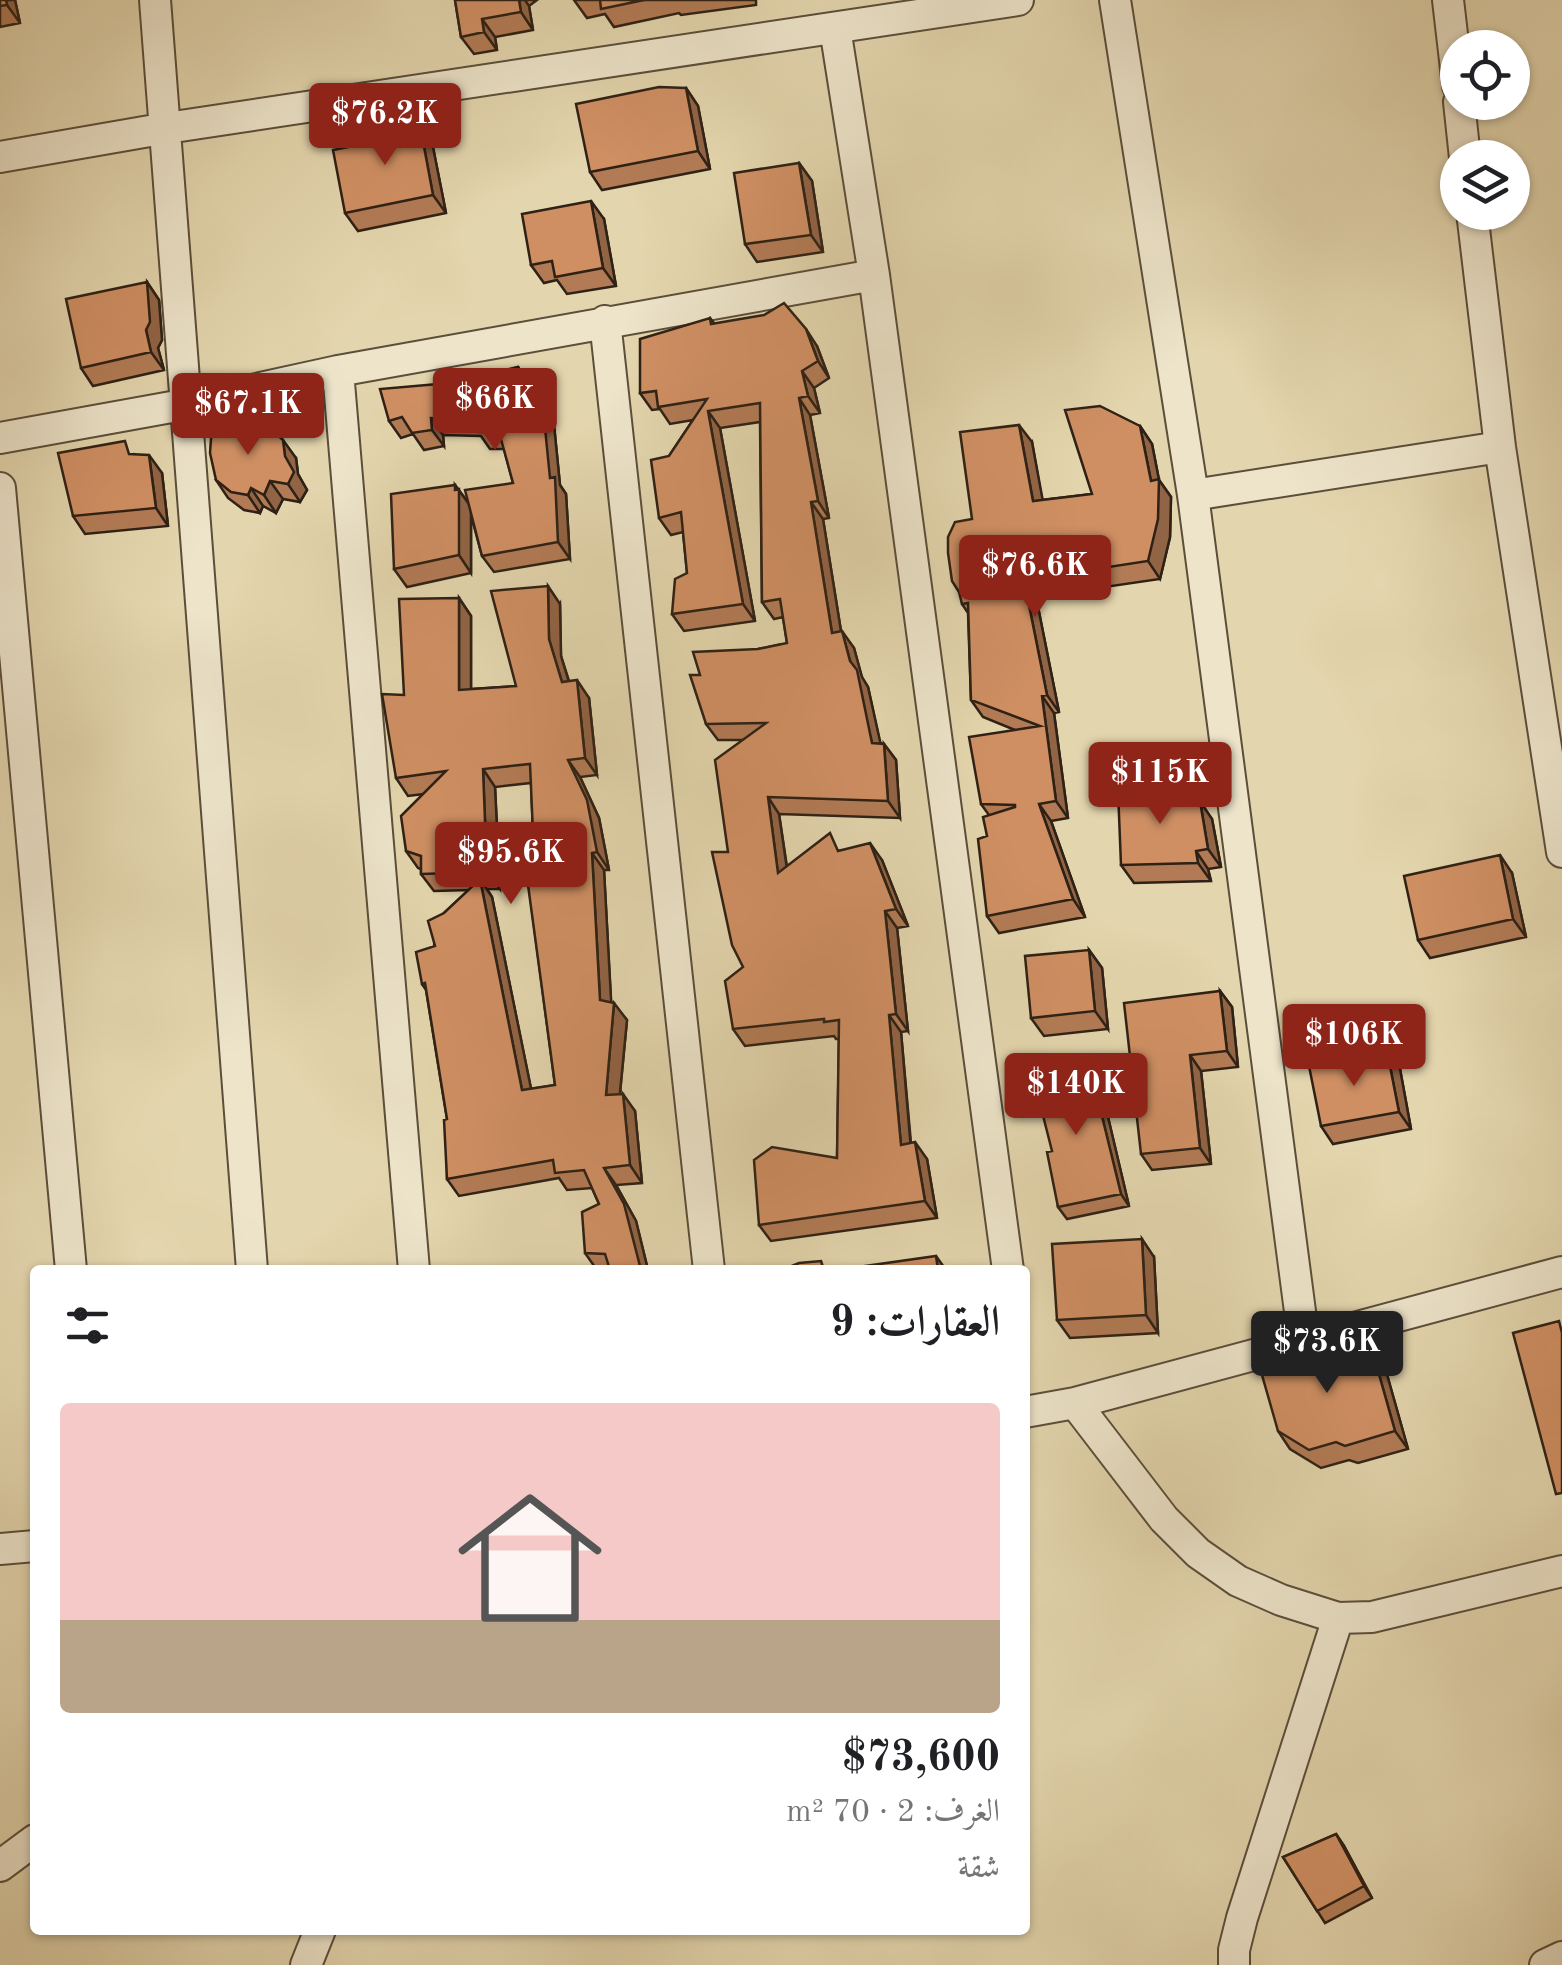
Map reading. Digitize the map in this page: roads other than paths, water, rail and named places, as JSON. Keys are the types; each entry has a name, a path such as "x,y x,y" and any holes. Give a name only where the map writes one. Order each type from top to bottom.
{"street":[{"path":"155,0 168,128 252,1265"},
{"path":"0,158 168,128 1018,0"},
{"path":"1116,0 1194,495 1304,1342"},
{"path":"1448,0 1451,30"},
{"path":"835,28 874,275 1007,1265"},
{"path":"1474,230 1500,448 1562,852"},
{"path":"0,438 605,321 874,275"},
{"path":"605,321 708,1265"},
{"path":"338,371 414,1265"},
{"path":"1194,495 1500,448"},
{"path":"0,488 9,690 70,1265"},
{"path":"1030,1406 1075,1403 1562,1272"},
{"path":"1075,1403 1134,1483 1198,1553 1238,1581 1282,1600 1338,1618 1372,1617 1562,1571"},
{"path":"0,1549 30,1546"},
{"path":"1234,1965 1242,1918 1338,1618"},
{"path":"0,1866 30,1844"},
{"path":"306,1965 318,1935"},
{"path":"1545,1965 1562,1957"}]}
